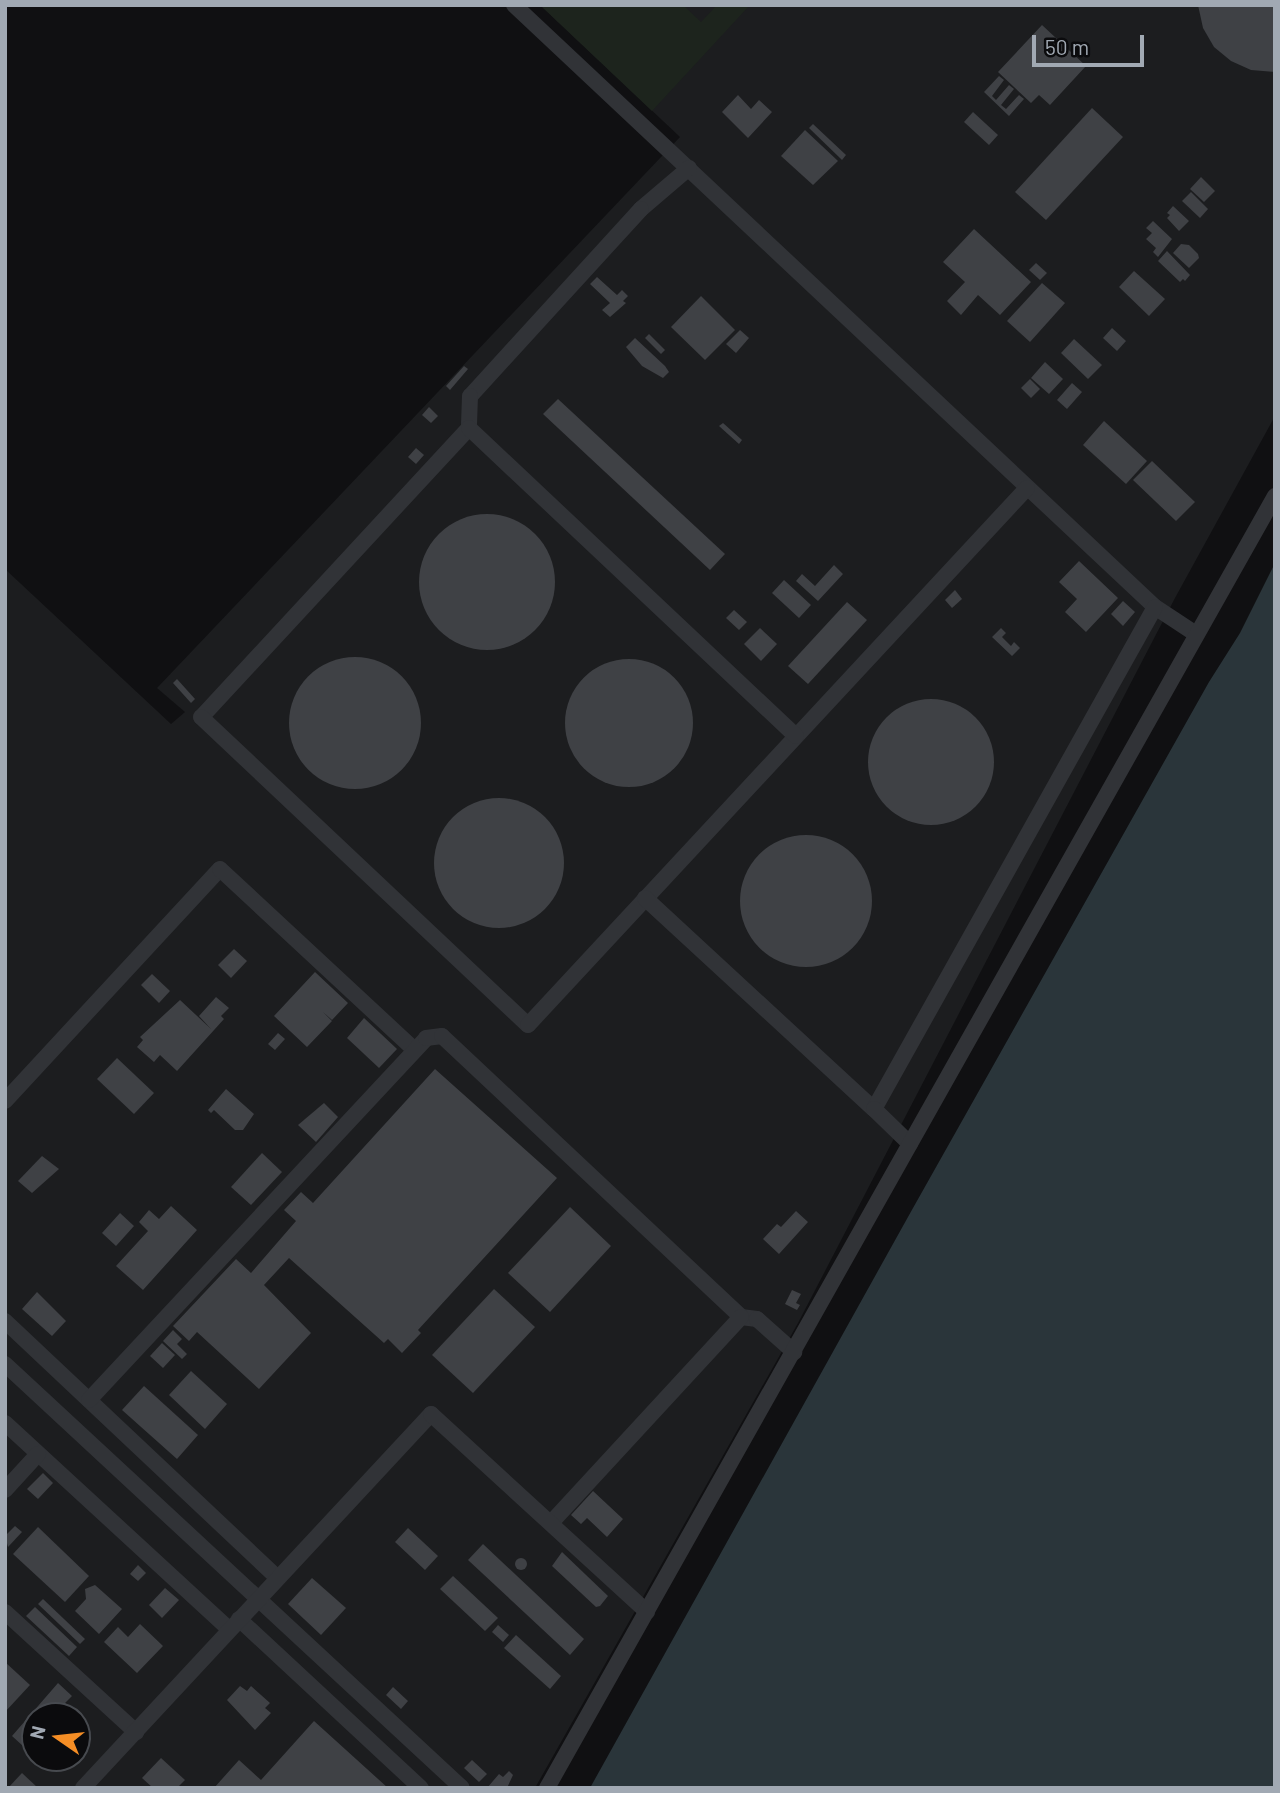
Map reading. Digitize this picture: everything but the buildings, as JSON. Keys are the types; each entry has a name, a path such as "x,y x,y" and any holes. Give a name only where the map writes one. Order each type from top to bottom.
{"street":[{"path":"514,5 1155,607 1196,634"},
{"path":"689,168 641,209 470,396 469,428 201,717 528,1025 1027,488"},
{"path":"469,428 796,736"},
{"path":"547,1788 1275,496"},
{"path":"874,1109 1155,607"},
{"path":"5,1101 220,869 415,1050"},
{"path":"645,898 910,1144"},
{"path":"89,1401 426,1038 442,1036 741,1317 757,1319 794,1352"},
{"path":"551,1523 741,1317"},
{"path":"5,1321 277,1577"},
{"path":"5,1364 461,1788"},
{"path":"83,1788 431,1415 647,1612"},
{"path":"5,1423 421,1788"},
{"path":"5,1490 38,1454"},
{"path":"5,1612 136,1732"}],"shaded area":[{"path":"540,5 1275,5 1275,416 1175,598 798,1323 535,1788 5,1788 5,569 171,724 185,712 157,688 680,137"},
{"path":"540,5 683,5 701,22 717,5 750,5 652,111"},
{"path":"1275,563 1275,1788 590,1788 1209,682 1240,633"}]}
